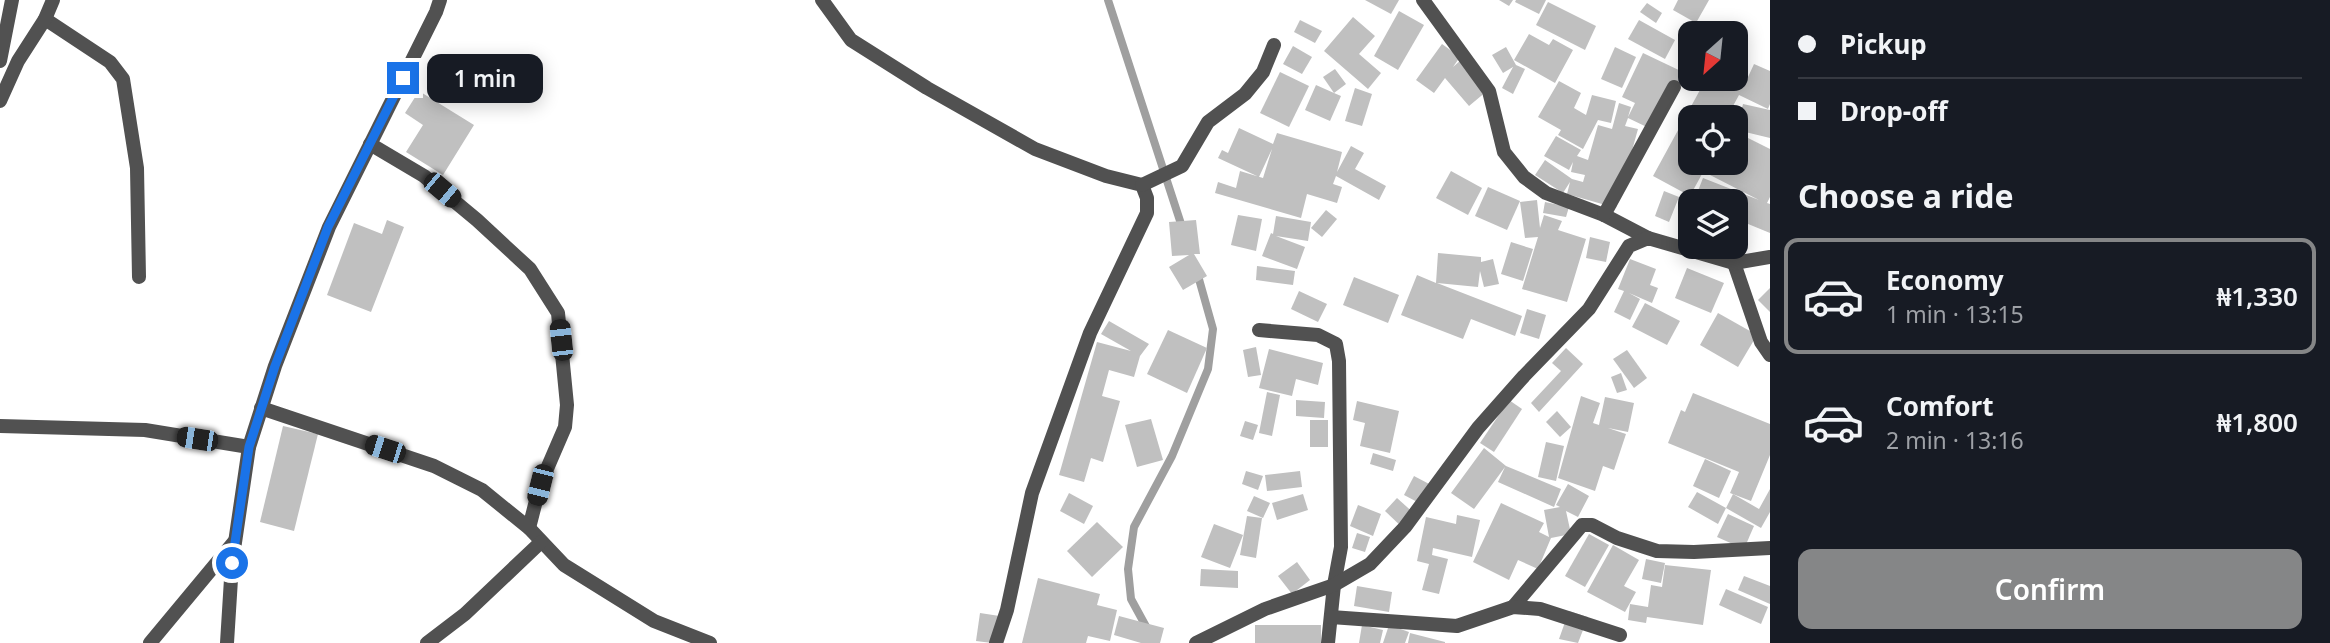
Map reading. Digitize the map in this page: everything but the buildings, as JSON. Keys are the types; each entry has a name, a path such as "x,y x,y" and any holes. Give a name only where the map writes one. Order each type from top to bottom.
{"street":[{"path":"0,61 12,0"},
{"path":"0,101 18,61 45,19 53,0"},
{"path":"227,643 235,541 249,447 261,408 328,227 440,0"},
{"path":"822,0 851,40 927,88 1035,149 1106,176 1146,183 1182,166 1208,122 1245,94 1263,72 1275,45"},
{"path":"1423,0 1489,90 1504,152 1524,177 1546,193 1604,215 1648,238 1734,263 1770,257"},
{"path":"45,19 110,61 123,79 137,168 139,277"},
{"path":"1604,215 1674,87"},
{"path":"370,144 424,176 477,220 530,269 558,313 567,405 565,427 540,485 529,528"},
{"path":"996,643 1007,610 1032,493 1090,333 1147,213 1146,183"},
{"path":"1196,643 1265,609 1334,585 1370,564 1405,527 1478,428 1589,309 1629,246 1648,238"},
{"path":"1734,263 1761,342 1770,355"},
{"path":"1259,330 1318,335 1336,344 1339,360 1341,547 1328,643"},
{"path":"261,408 434,466 482,490 529,528 564,565 654,621 710,643"},
{"path":"0,426 145,430 249,447"},
{"path":"1513,607 1582,525 1592,524 1617,538 1657,551 1770,548"},
{"path":"150,643 235,541"},
{"path":"427,643 465,614 541,542"},
{"path":"1331,617 1457,626 1513,607 1540,609 1620,635"}],"waterway":[{"path":"1108,0 1183,230"},
{"path":"1155,643 1131,599 1128,569 1134,527 1172,456 1208,369 1213,329 1197,272"}],"route":[{"path":"232,563 249,447 275,366 328,227 403,78"}]}
